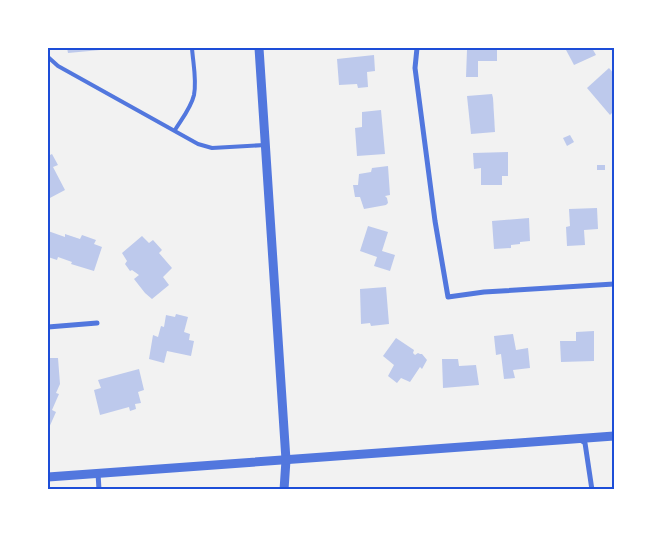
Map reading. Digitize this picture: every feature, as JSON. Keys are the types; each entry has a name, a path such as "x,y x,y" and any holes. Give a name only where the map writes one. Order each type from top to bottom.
{"street":[{"path":"259,48 286,460 284,490"},
{"path":"416,48 415,68 435,221 448,297 484,292 614,284"},
{"path":"48,327 97,323"},
{"path":"48,477 614,436"},
{"path":"579,439 585,443 592,490"},
{"path":"98,473 99,490"}],"lane":[{"path":"175,130 194,96 192,48"},
{"path":"48,57 58,66 198,144 212,148 265,146"}],"building":[{"path":"67,48 111,48 111,49 68,53"},
{"path":"460,48 497,48 497,61 478,61 478,77 466,77 467,50 460,50"},
{"path":"565,48 592,48 596,55 574,65"},
{"path":"374,55 375,71 367,72 368,87 358,88 357,84 339,85 337,59"},
{"path":"609,68 614,74 614,111 610,115 587,88"},
{"path":"492,94 495,132 471,134 467,96"},
{"path":"381,110 385,154 357,156 355,128 362,127 362,112"},
{"path":"570,135 574,142 567,146 563,138"},
{"path":"508,152 508,176 502,176 502,185 481,185 481,168 474,169 473,153"},
{"path":"52,154 58,165 53,167 65,190 48,199 48,156"},
{"path":"597,165 605,165 605,170 597,170"},
{"path":"388,166 390,195 385,196 388,203 364,209 360,197 355,197 353,185 358,185 359,174 371,172 372,168"},
{"path":"597,208 598,229 584,230 585,245 567,246 566,227 570,226 569,209"},
{"path":"529,218 530,241 511,245 511,248 494,249 492,221"},
{"path":"368,226 388,232 382,251 395,255 390,271 374,266 377,257 360,251"},
{"path":"48,231 65,237 65,234 80,239 82,235 96,240 94,244 102,247 94,271 71,264 72,262 58,257 57,260 48,257"},
{"path":"142,236 149,243 153,240 162,250 159,253 172,268 163,277 169,285 152,299 134,279 139,275 132,270 130,271 125,264 127,261 122,253"},
{"path":"386,287 389,324 371,326 370,323 361,324 360,289"},
{"path":"176,314 188,317 184,332 190,334 189,340 194,341 191,356 167,351 164,363 149,359 153,335 158,337 161,326 164,327 166,315 175,317"},
{"path":"594,331 594,361 561,362 560,341 576,341 576,332"},
{"path":"513,334 516,350 528,348 530,368 513,370 515,378 504,379 501,354 496,355 494,336"},
{"path":"396,338 414,350 413,353 415,355 418,353 422,354 427,360 422,369 420,367 410,382 401,378 397,383 388,376 394,365 383,356"},
{"path":"48,358 58,358 60,384 56,393 59,394 52,410 56,412 48,430"},
{"path":"442,359 458,359 459,366 476,365 479,385 443,388"},
{"path":"139,369 144,390 138,392 141,403 135,404 136,409 130,411 129,407 100,415 94,390 101,388 98,380"}]}
